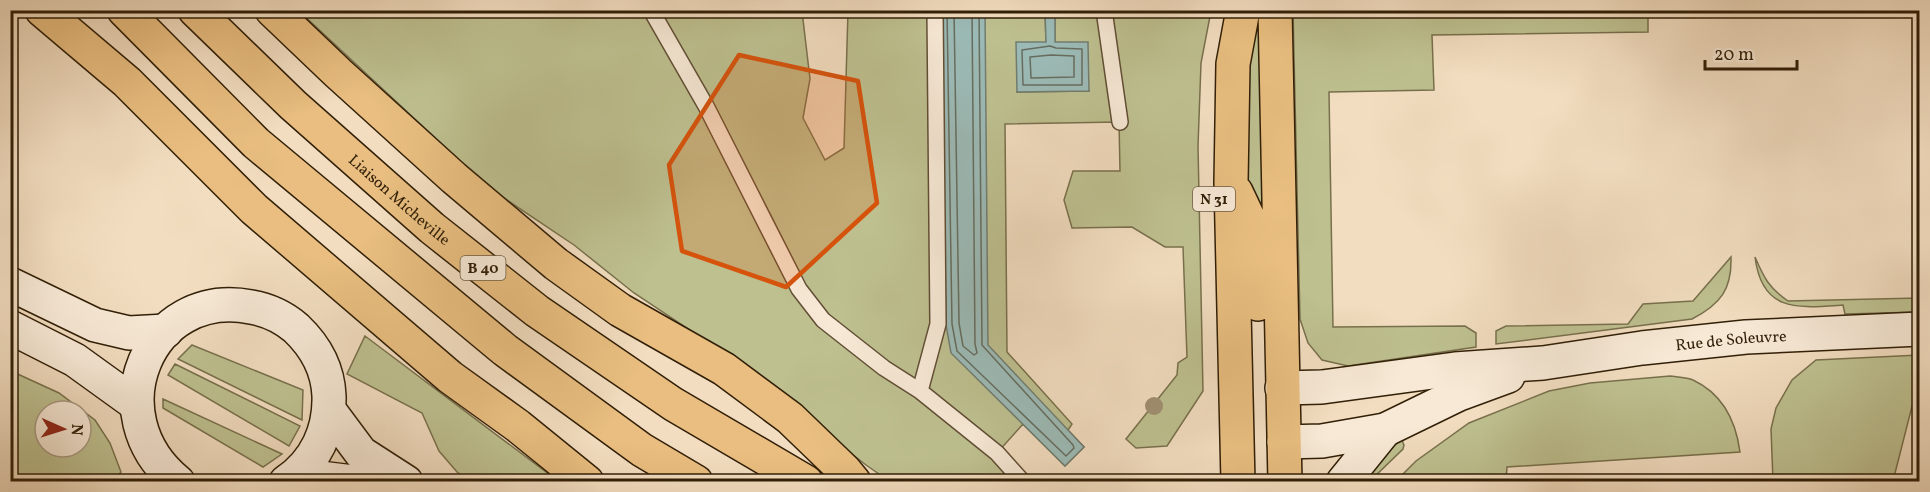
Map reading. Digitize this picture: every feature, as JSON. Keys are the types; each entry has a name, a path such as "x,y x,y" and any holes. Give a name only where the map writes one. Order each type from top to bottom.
{"main road":[{"path":"42,10 127,82 254,209 450,377 518,426 587,482"},
{"path":"124,10 256,143 505,350 642,450 696,482"},
{"name":"Liaison Micheville","path":"195,10 319,128 432,228 537,311 673,404 806,482"},
{"path":"272,10 338,74 454,178 556,264 620,310 724,369 790,418 854,482"},
{"name":"N 31","path":"1221,10 1212,64 1249,388 1284,442 1285,482"},
{"name":"N 31","path":"1218,482 1249,388 1256,234 1231,182 1233,64 1242,10"},
{"name":"N 31","path":"1238,482 1249,388 1275,10"},
{"path":"10,284 95,325 129,333 166,331"},
{"path":"178,482 166,472 144,441 138,423 136,404 139,377 149,352 166,331 187,316 211,306 237,304 264,309 288,322 307,339 316,351 329,385 329,411 324,435 313,457 291,478"},
{"path":"10,327 75,360 136,404"},
{"name":"Rue de Soleuvre","path":"1543,363 1642,348 1746,337 1920,329"},
{"path":"1249,388 1322,387 1455,369 1543,363"},
{"path":"1284,442 1322,441 1385,430 1459,394 1543,363"},
{"path":"329,411 361,453 406,482"},
{"path":"1343,482 1385,430"},
{"path":"291,478 353,482"}],"lane":[{"path":"651,10 706,106 799,289 823,320 884,368 920,391 997,453 1023,482"},
{"path":"920,391 938,324 935,10"},
{"path":"1104,10 1119,122"}],"highlighted area":[{"path":"739,55 858,81 877,203 786,287 682,251 669,165"}],"green space":[{"path":"299,11 802,11 810,79 803,118 825,160 844,148 848,11 1045,11 1046,42 1017,92 1089,91 1055,42 1055,11 1211,11 1201,63 1198,146 1203,391 1167,446 1136,448 1126,439 1177,375 1178,363 1187,357 1183,247 1165,247 1132,227 1072,228 1064,200 1073,171 1120,171 1119,122 1005,124 1007,352 1072,424 1068,430 1084,447 1065,466 1023,424 997,453 1015,481 889,481 714,346 634,293 574,245 489,188"},
{"path":"1293,11 1648,11 1648,32 1432,35 1434,90 1329,92 1333,327 1465,326 1476,333 1476,347 1348,366 1322,360 1308,343 1300,319"},
{"path":"1251,16 1259,17 1263,203 1256,202 1247,185 1244,63"},
{"path":"1731,257 1729,278 1723,294 1710,307 1692,319 1496,344 1496,331 1506,326 1628,324 1643,304 1693,301"},
{"path":"1755,257 1768,282 1788,301 1919,298 1919,312 1845,314 1843,305 1811,307 1785,303 1774,298 1765,289"},
{"path":"365,336 558,481 470,481 457,472 439,451 422,413 347,374"},
{"path":"192,345 303,390 302,420 178,359"},
{"path":"1919,355 1919,379 1893,481 1773,481 1771,429 1776,408 1792,380 1816,360"},
{"path":"175,364 300,426 289,446 168,375"},
{"path":"11,371 67,399 33,399 33,459 93,459 93,418 110,443 121,472 114,481 11,481"},
{"path":"1670,376 1693,380 1720,401 1735,430 1740,452 1507,467 1506,481 1396,481 1416,461 1469,423 1549,391 1590,383"},
{"path":"163,399 282,454 263,467 163,408"},
{"path":"1401,438 1403,449 1370,481 1355,482"}],"water":[{"path":"941,11 985,11 988,345 1084,447 1065,466 951,353 946,325"},
{"path":"1045,11 1055,11 1055,42 1088,42 1089,91 1017,92 1016,42 1046,42"}]}
